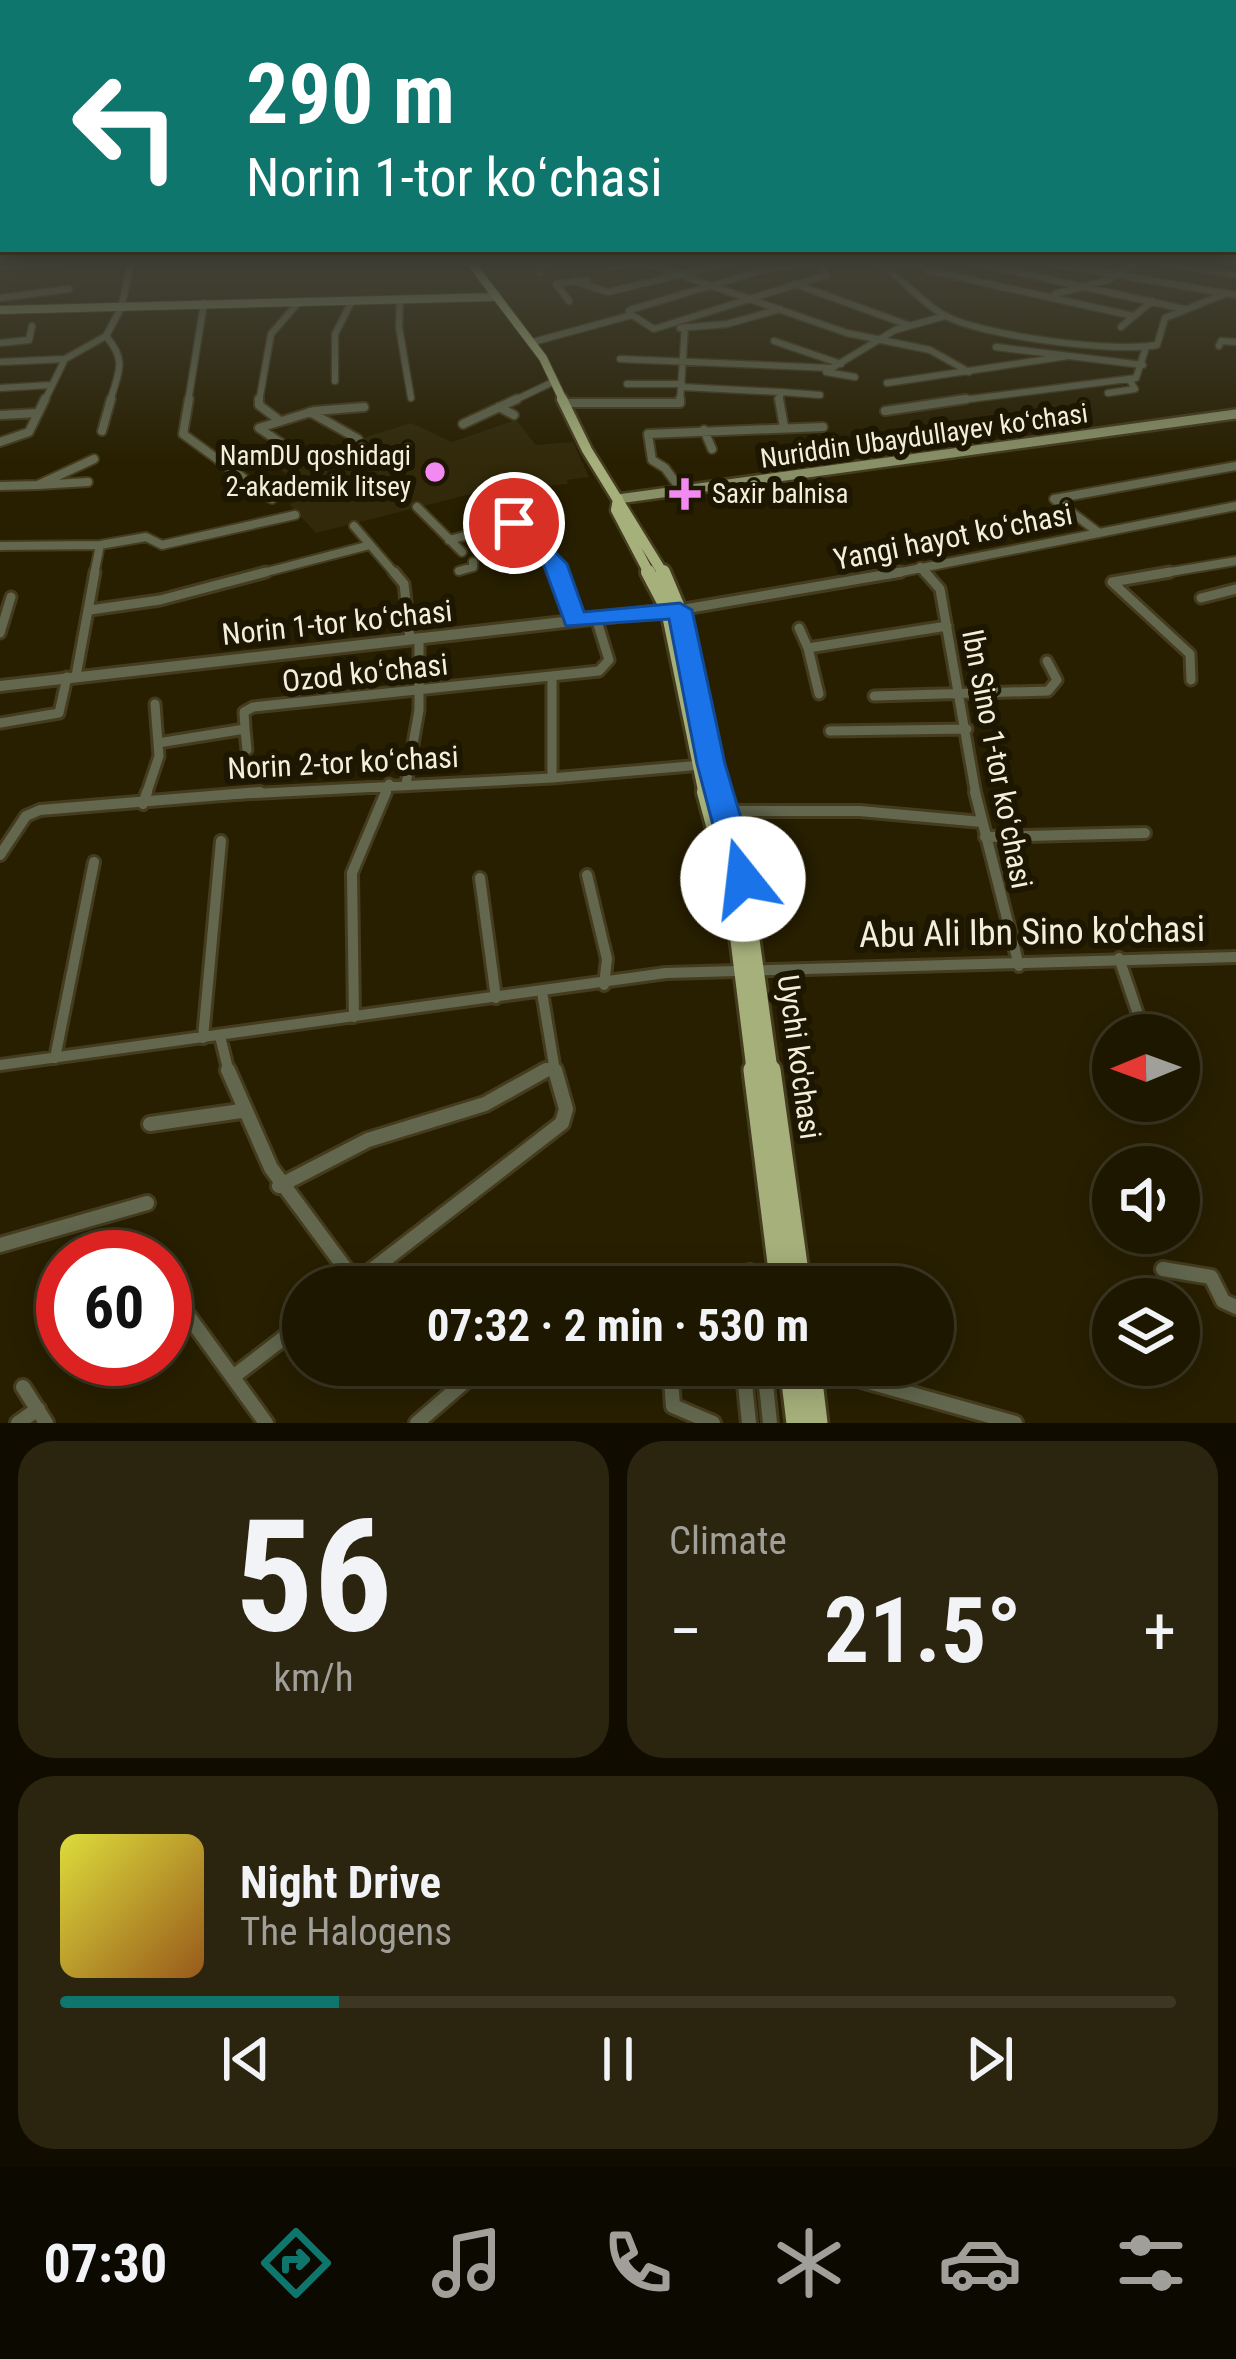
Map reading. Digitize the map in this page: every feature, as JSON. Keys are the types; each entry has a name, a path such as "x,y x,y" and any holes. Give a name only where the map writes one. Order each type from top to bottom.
{"main road":[{"name":"Uychi ko'chasi","path":"522,329 555,381 618,500 616,509 674,610 716,811 743,879 779,1266"},
{"name":"Nuriddin Ubaydullayev koʻchasi","path":"618,500 1236,414"},
{"name":"Uychi ko'chasi","path":"750,966 797,1266"},
{"path":"793,1386 797,1423"},
{"path":"812,1386 817,1423"}],"street":[{"path":"0,343 29,340 31,329"},
{"path":"0,362 65,358 106,337 110,329"},
{"path":"200,329 183,434 272,499"},
{"path":"272,329 265,342 259,405 280,421"},
{"path":"335,381 336,329"},
{"path":"399,329 411,398"},
{"path":"533,342 579,329"},
{"path":"563,403 679,404 685,329"},
{"path":"837,329 936,352 969,372"},
{"path":"855,376 826,373 901,329"},
{"path":"996,347 1003,330 1146,346 1157,345 1159,329"},
{"path":"103,431 121,361 120,352 106,337"},
{"path":"774,340 837,366"},
{"path":"1219,346 1221,340 1236,342"},
{"path":"885,411 1138,377 1146,346"},
{"path":"996,347 1143,365"},
{"path":"996,347 1016,364"},
{"path":"887,383 1068,356"},
{"path":"0,442 28,434 65,358"},
{"path":"620,359 837,366"},
{"path":"1108,393 1135,389 1129,379"},
{"path":"463,424 555,381"},
{"path":"627,384 820,395"},
{"path":"0,388 51,385"},
{"path":"781,392 778,405 784,427"},
{"path":"300,456 259,429 310,412 364,407"},
{"path":"499,407 514,416"},
{"path":"310,412 358,439"},
{"path":"0,415 38,413"},
{"path":"682,491 665,467 652,460 646,435 823,427"},
{"path":"704,430 712,449"},
{"path":"38,485 94,459"},
{"path":"1099,533 1054,499 1236,466"},
{"path":"0,486 88,482"},
{"name":"Yangi hayot koʻchasi","path":"674,610 730,605 1236,506"},
{"path":"417,507 461,552"},
{"path":"500,509 555,564 574,620"},
{"path":"0,546 100,545 146,537 153,544 168,544 295,515"},
{"path":"449,540 514,523"},
{"path":"354,526 404,584 418,693 406,784"},
{"path":"0,723 56,715 90,610 100,545"},
{"path":"90,610 160,600 370,545"},
{"path":"1191,680 1190,654 1112,582 1236,561"},
{"path":"459,571 473,567 473,562"},
{"path":"1220,564 1236,575"},
{"name":"Ibn Sino 1-tor koʻchasi","path":"920,568 936,580 962,692 985,837 1019,966"},
{"path":"1201,598 1236,589"},
{"path":"0,633 11,597"},
{"name":"Norin 1-tor koʻchasi","path":"0,686 674,610"},
{"name":"Ozod koʻchasi","path":"158,743 245,729 243,714 249,708 418,693 609,665 596,618"},
{"path":"808,648 947,626"},
{"path":"799,628 819,694"},
{"path":"874,696 1048,691 1057,680 1046,661"},
{"path":"551,778 552,676"},
{"path":"143,804 159,756 154,704"},
{"path":"245,729 247,750"},
{"path":"830,731 968,729"},
{"name":"Norin 2-tor koʻchasi","path":"0,855 32,812 166,798 551,778 705,764"},
{"path":"354,1017 352,873 389,784"},
{"path":"716,811 860,811 982,822"},
{"path":"985,837 1145,833"},
{"path":"203,1038 221,841"},
{"path":"55,1058 94,862"},
{"path":"587,874 607,959 604,985"},
{"path":"480,878 496,998"},
{"name":"Abu Ali Ibn Sino ko'chasi","path":"0,1064 604,985 630,976 750,966 1019,966 1095,964 1119,958 1236,957"},
{"path":"1119,958 1138,1014"},
{"path":"378,1266 562,1123 566,1109 542,992"},
{"path":"220,1036 241,1112 279,1186 339,1266"},
{"path":"279,1186 368,1140 485,1104 554,1065"},
{"path":"150,1124 241,1112"},
{"path":"0,1245 147,1203"},
{"path":"1163,1269 1211,1276 1223,1301 1236,1307"},
{"path":"192,1321 266,1423"},
{"path":"233,1377 282,1339"},
{"path":"417,1423 460,1386"},
{"path":"672,1386 673,1406 685,1416 704,1417 712,1423"},
{"path":"745,1386 748,1423"},
{"path":"766,1386 770,1423"},
{"path":"895,1386 1015,1423"},
{"path":"18,1423 42,1416 23,1388"}],"shaded area":[{"name":"NamDU qoshidagi 2-akademik litsey","path":"516,420 536,445 573,442 589,477 567,480 568,484 479,492 316,533 289,504 315,494 275,466 411,423 452,442"}],"place":[{"name":"NamDU qoshidagi 2-akademik litsey","path":"435,472"},
{"name":"Saxir balnisa","path":"685,494"}],"route":[{"path":"514,523 555,564 574,620 680,610 711,764 743,879"}]}
